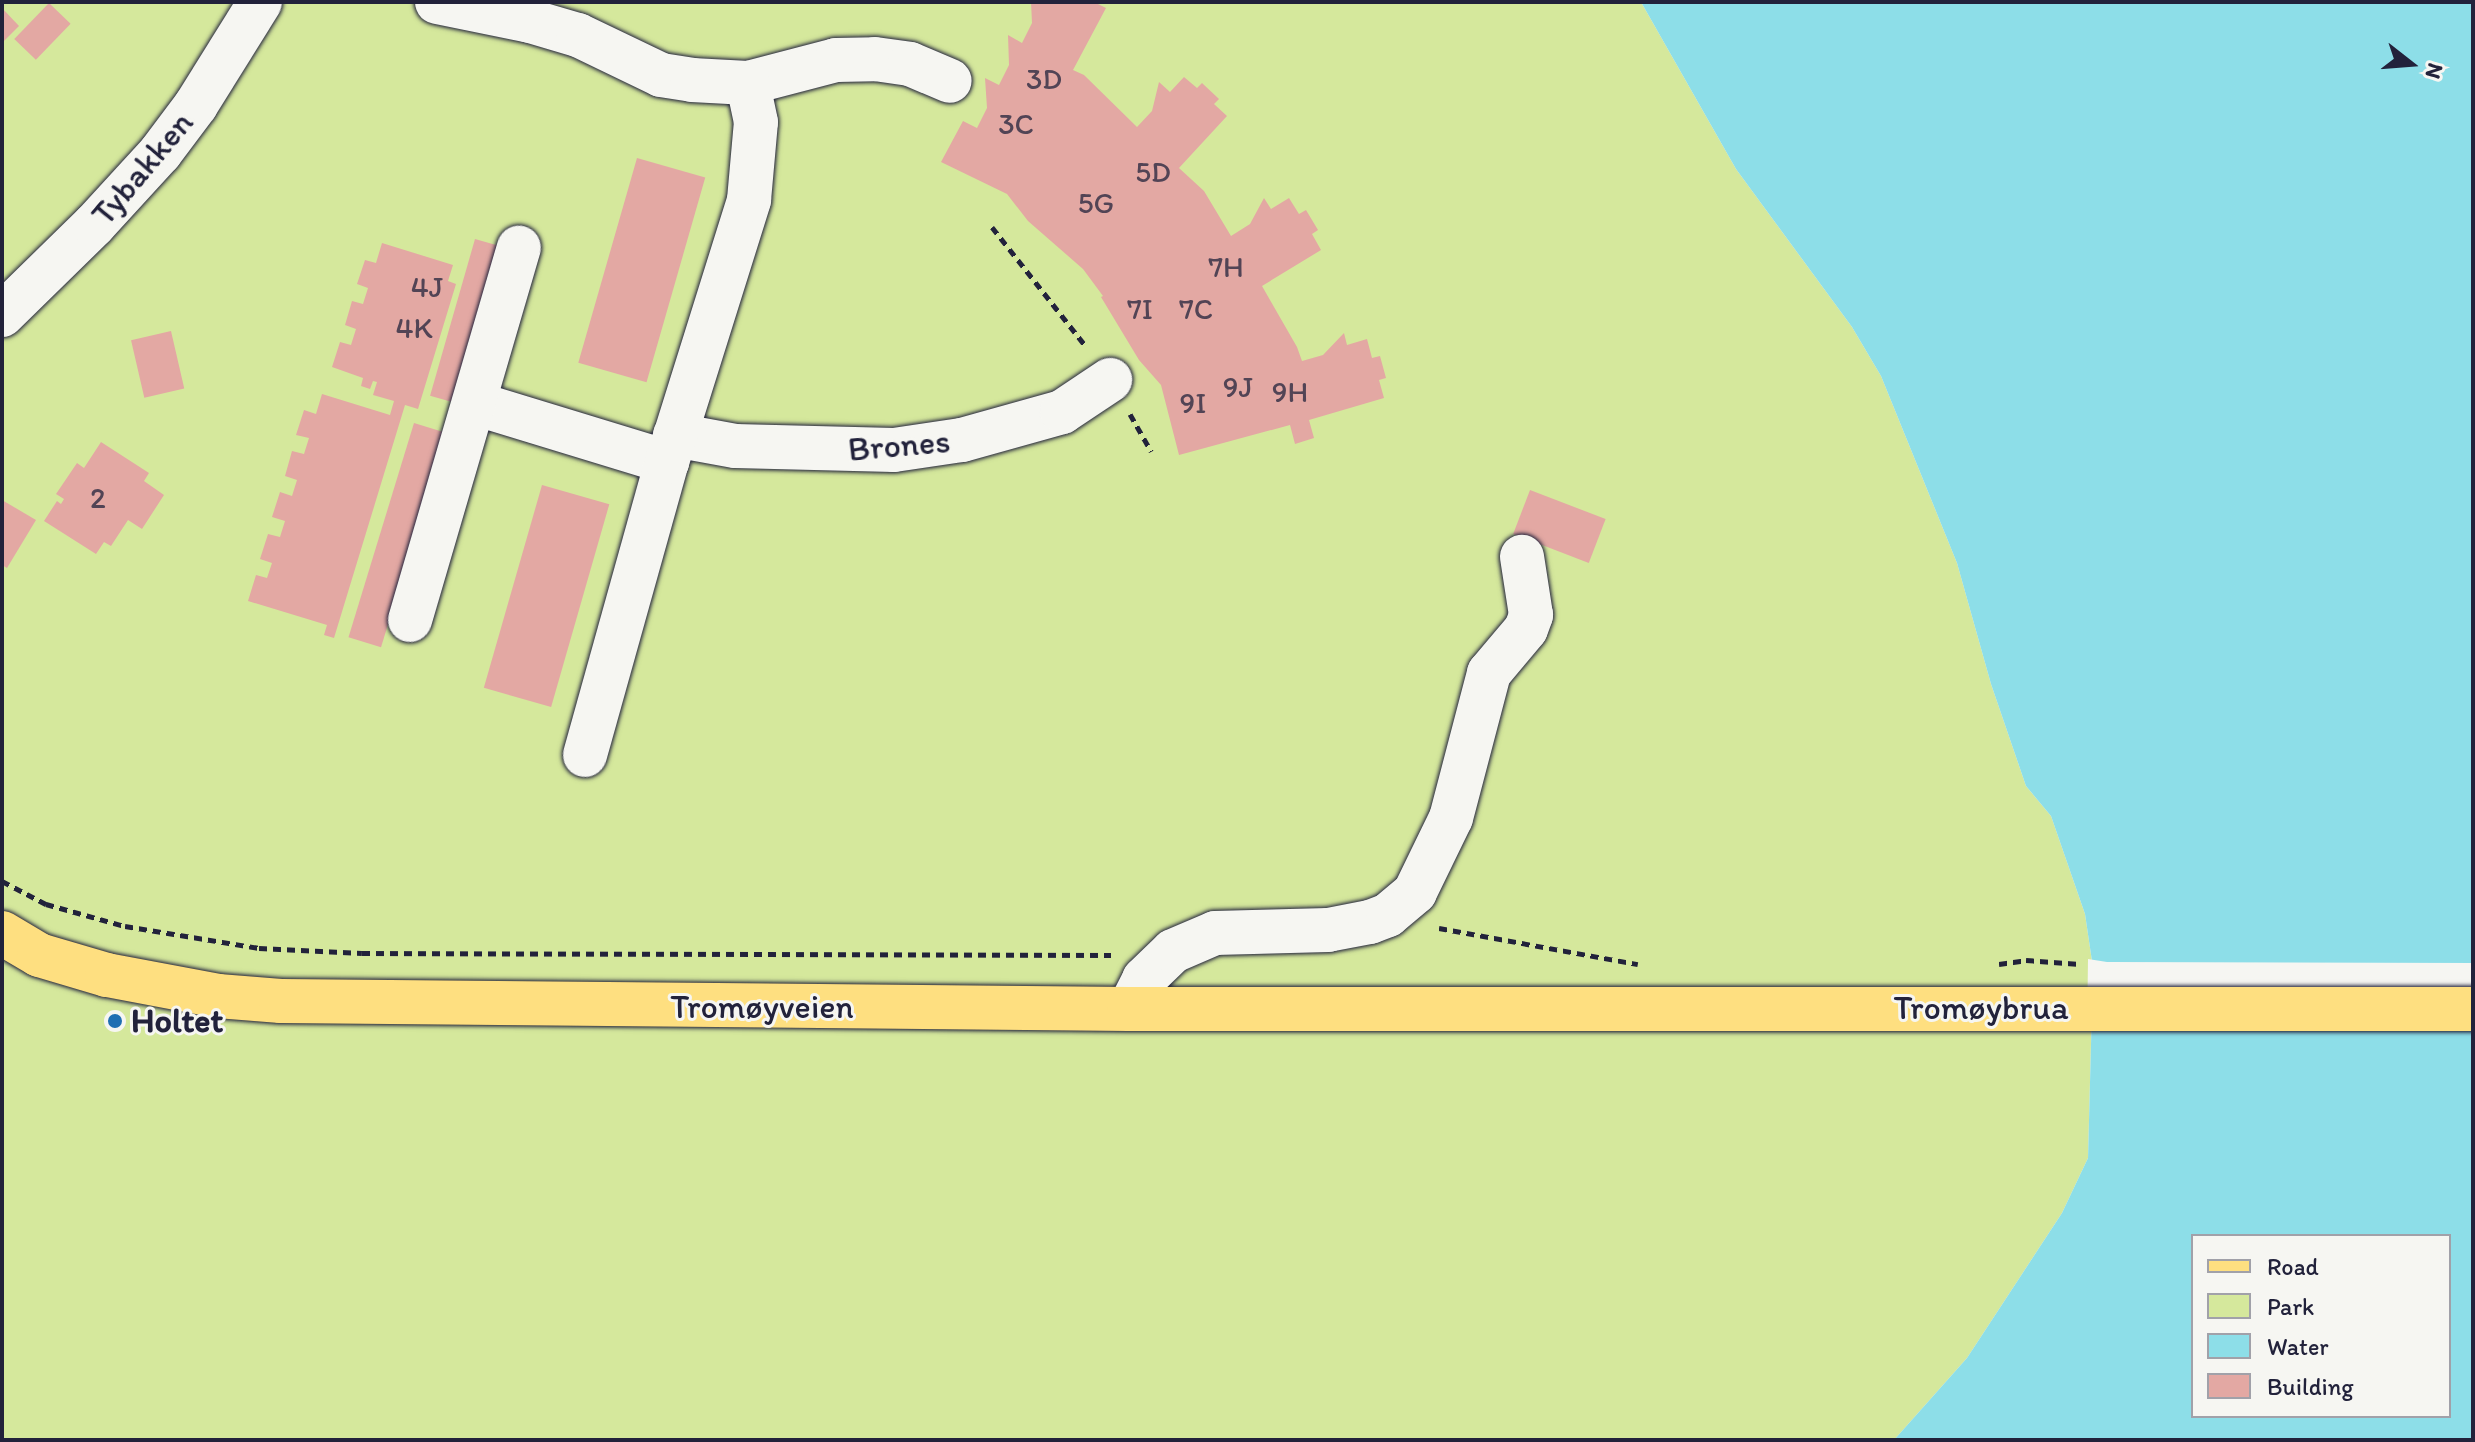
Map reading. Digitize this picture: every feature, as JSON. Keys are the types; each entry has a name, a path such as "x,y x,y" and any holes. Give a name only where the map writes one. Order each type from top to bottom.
{"main road":[{"name":"Tromøyveien","path":"2,933 21,952 158,987 281,1001 1129,1009 1489,1006"},
{"name":"Tromøybrua","path":"1489,1006 2473,1009"}],"street":[{"name":"Tybakken","path":"2,315 94,225 160,153 196,105 260,2"},
{"path":"437,2 530,21 578,35 661,75 748,83 836,60 875,59 910,64 950,81"},
{"path":"585,755 671,449 749,200 756,122 748,83"},
{"path":"410,620 519,248"},
{"name":"Brones","path":"474,403 671,449 735,446 894,450 962,440 1062,412 1110,380"},
{"path":"1129,1009 1144,979 1173,951 1215,933 1328,930 1370,922 1388,915 1415,892 1451,818 1489,673 1526,629 1531,615 1522,557"}],"path":[{"path":"992,227 1055,303 1110,380 1151,451"},
{"path":"2,881 46,904 125,926 259,948 362,953 1109,955 1173,951"},
{"path":"1427,929 1440,928 1494,938"}],"green space":[{"path":"2,2 1641,2 1736,169 1852,327 1881,376 1957,563 1991,684 2026,786 2051,816 2085,914 2093,968 2088,1158 2062,1213 1967,1358 1894,1440 2,1440"}],"water":[{"path":"1641,2 2473,2 2473,1440 1894,1440 1967,1358 2062,1213 2088,1158 2093,968 2085,914 2051,816 2026,786 1991,684 1957,563 1881,376 1852,327 1736,169"}],"pier":[{"path":"2088,959 2107,962 2473,963 2473,1031 2087,1031"}],"building":[{"path":"1031,2 1094,2 1106,8 1073,70 1084,75 1137,127 1152,111 1159,82 1170,92 1184,77 1197,88 1202,83 1219,99 1214,104 1227,116 1179,168 1204,191 1231,236 1250,224 1264,198 1271,209 1289,198 1299,214 1306,210 1318,230 1312,234 1321,250 1262,286 1302,361 1323,355 1344,333 1347,345 1367,339 1372,358 1380,356 1386,378 1379,380 1384,398 1309,420 1314,438 1295,444 1290,425 1179,455 1161,385 1139,360 1103,296 1083,269 1028,221 1007,194 941,162 963,121 977,128 987,108 985,78 999,85 1009,65 1008,35 1022,43 1032,23"},
{"path":"49,3 71,24 36,60 14,39"},
{"path":"2,8 19,26 2,43"},
{"path":"637,158 705,178 647,382 578,363"},
{"path":"475,239 506,248 461,405 430,396"},
{"path":"382,243 453,265 448,281 456,284 418,409 405,405 334,638 324,635 327,625 248,601 256,575 267,578 272,563 260,559 268,534 280,537 285,521 272,517 280,492 292,496 297,480 285,476 292,451 304,454 309,438 296,435 304,410 316,414 322,394 390,415 394,401 373,395 377,382 373,381 370,389 361,386 363,378 332,367 340,342 351,345 356,329 345,325 352,301 363,304 368,288 357,284 365,260 376,263"},
{"path":"171,331 184,388 144,398 131,340"},
{"path":"414,423 447,433 381,647 349,637"},
{"path":"101,442 149,473 144,481 164,495 142,529 128,520 111,546 104,542 96,554 44,521 57,501 61,504 64,499 56,494 77,463 84,468"},
{"path":"542,485 609,504 551,707 484,688"},
{"path":"1530,490 1606,519 1589,563 1513,534"},
{"path":"2,500 36,520 7,568 2,565"}],"place":[{"name":"Holtet","path":"115,1021"}]}
